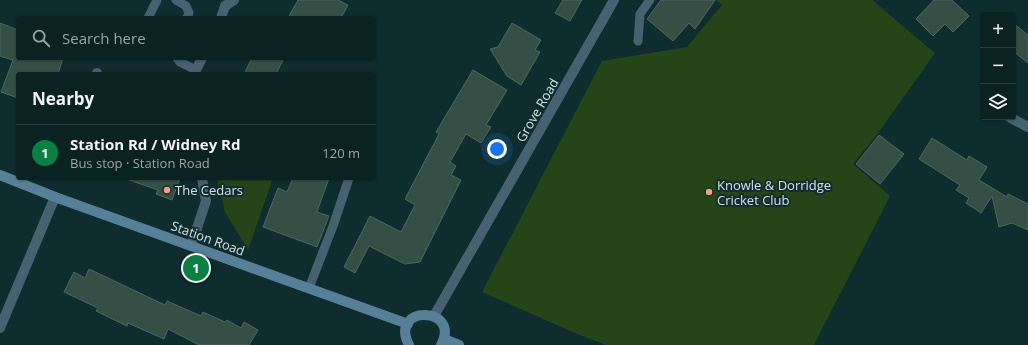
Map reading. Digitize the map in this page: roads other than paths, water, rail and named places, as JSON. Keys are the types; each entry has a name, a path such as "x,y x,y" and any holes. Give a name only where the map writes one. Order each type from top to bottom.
{"main road":[{"name":"Station Road","path":"0,175 55,197 408,324"},
{"path":"409,345 406,339 405,331 408,324 417,315 426,314 434,316 442,323 444,328 442,342 459,345"}],"street":[{"path":"221,16 223,3 234,0"},
{"name":"Grove Road","path":"434,316 614,0"},
{"path":"195,72 201,60"},
{"path":"1015,120 1028,127"},
{"path":"191,246 206,201 202,180"},
{"path":"0,328 55,197"}],"lane":[{"path":"149,16 157,0"},
{"path":"176,0 186,6 189,13 188,16"},
{"path":"638,41 640,14 650,0"},
{"path":"178,60 195,72"},
{"path":"309,288 334,226 348,180"}],"place":[{"name":"The Cedars","path":"167,190"},
{"name":"Knowle & Dorridge Cricket Club","path":"709,192"},
{"name":"Station Rd / Widney Rd","path":"196,268"}]}
